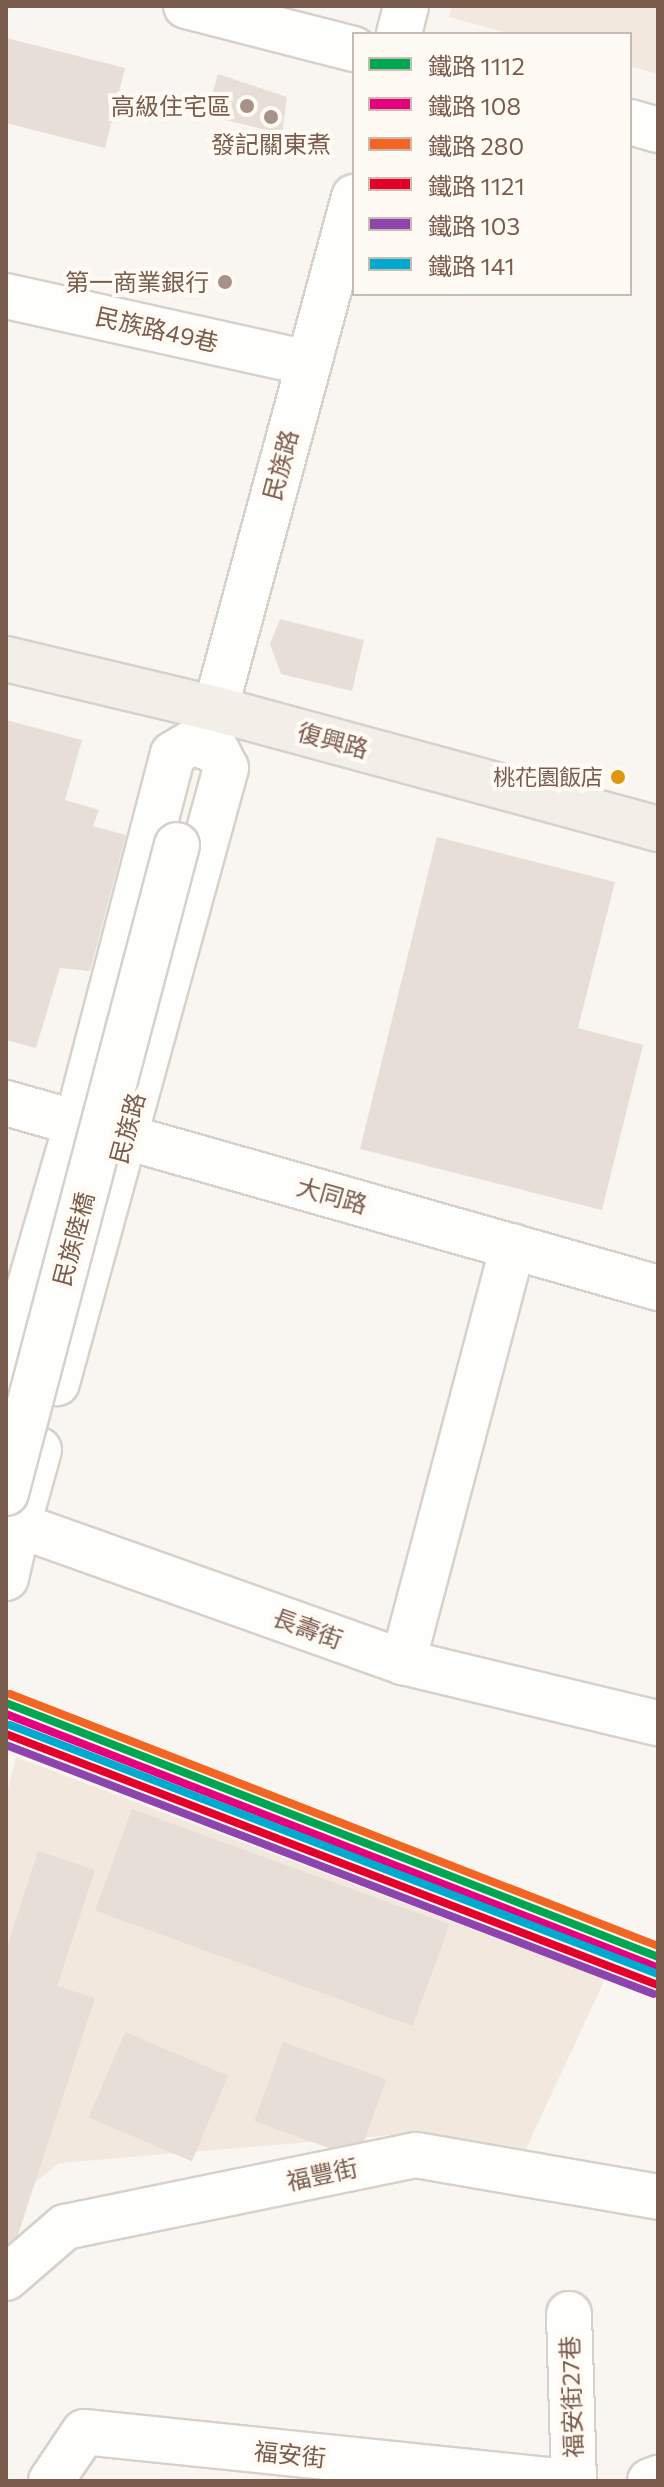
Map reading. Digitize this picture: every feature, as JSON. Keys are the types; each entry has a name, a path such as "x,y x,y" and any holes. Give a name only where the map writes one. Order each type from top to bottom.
{"main road":[{"name":"復興路","path":"6,659 212,721 658,829"}],"street":[{"path":"186,6 352,48"},
{"path":"400,32 406,6"},
{"path":"632,123 658,130"},
{"name":"民族路","path":"177,845 352,204"},
{"name":"民族路49巷","path":"6,296 307,363"},
{"name":"民族路","path":"6,1367 77,1122 173,754 212,721"},
{"name":"民族路","path":"12,1509 125,1135 226,768 212,721"},
{"name":"民族陸橋","path":"12,1509 177,845"},
{"name":"大同路","path":"6,1103 658,1288"},
{"path":"403,1662 513,1246"},
{"path":"6,1578 12,1509"},
{"name":"長壽街","path":"12,1509 403,1662 658,1723"},
{"name":"福豐街","path":"6,2278 65,2227 416,2155 658,2197"},
{"name":"福安街27巷","path":"569,2314 574,2481"},
{"name":"福安街","path":"51,2481 84,2432 556,2481"},
{"path":"650,2481 658,2478"}],"shaded area":[{"path":"452,6 658,6 658,74 632,67 632,32 504,32 449,17"},
{"path":"16,1757 605,1979 525,2151 417,2133 59,2163 6,2206 6,1797"}],"building":[{"path":"6,38 125,68 105,148 6,123"},
{"name":"高級住宅區","path":"218,74 287,97 282,134 206,115"},
{"path":"280,619 364,640 352,691 281,674 270,644"},
{"path":"6,720 82,740 65,800 99,810 93,826 126,835 90,971 60,968 36,1048 6,1040"},
{"path":"437,837 615,882 578,1028 643,1045 602,1210 360,1149"},
{"path":"132,1809 450,1925 413,2026 95,1910"},
{"path":"38,1851 95,1870 57,1986 95,1998 14,2247 6,2244 6,1950"},
{"path":"125,2032 228,2076 192,2161 89,2118"},
{"path":"283,2042 386,2080 358,2159 254,2121"}],"rail line":[{"name":"280","path":"10,1694 658,1946"},
{"name":"1112","path":"6,1703 658,1957"},
{"name":"108","path":"6,1714 654,1966"},
{"name":"141","path":"10,1725 658,1974"},
{"name":"1121","path":"6,1734 658,1985"},
{"name":"103","path":"6,1745 654,1994"}],"place":[{"name":"高級住宅區","path":"247,106"},
{"name":"發記關東煮","path":"271,117"},
{"name":"第一商業銀行","path":"225,282"},
{"name":"桃花園飯店","path":"618,777"}]}
